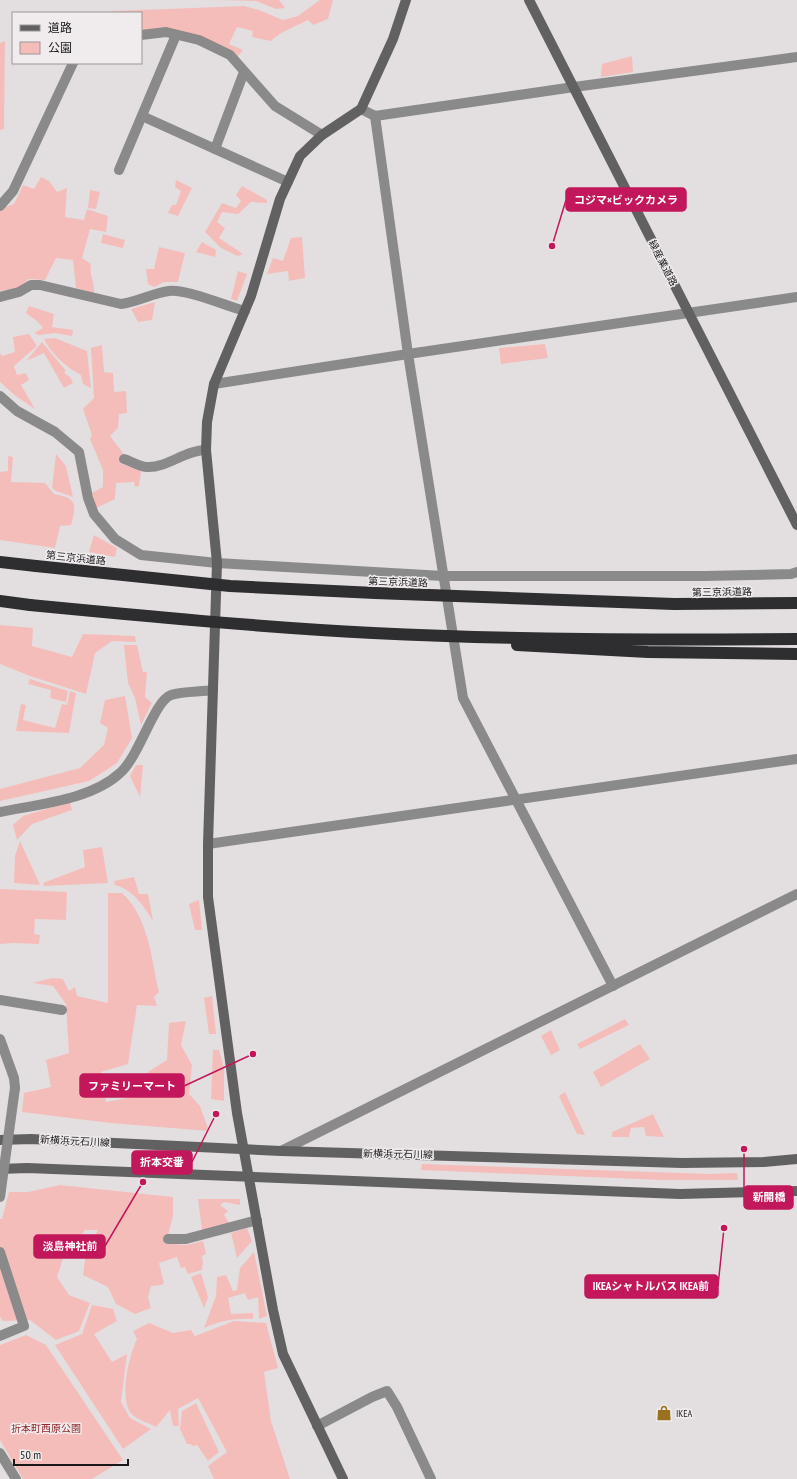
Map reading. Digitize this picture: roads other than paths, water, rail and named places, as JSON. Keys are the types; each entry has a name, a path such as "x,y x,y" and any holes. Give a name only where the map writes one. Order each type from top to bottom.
{"highway":[{"name":"第三京浜道路","path":"0,562 230,586 674,604 797,603"},
{"path":"0,601 231,625 374,633 507,644 648,652 797,654"},
{"path":"374,633 648,639 797,638"}],"street":[{"path":"343,1479 283,1354 273,1310 237,1113 208,898 208,844 217,563 206,450 207,422 214,384 245,311 280,199 300,156 322,135 361,109 393,39 406,0"},
{"name":"緑産業道路","path":"529,0 797,525"},
{"path":"142,35 166,32 199,40 230,55 275,106 322,135"},
{"path":"119,170 176,35"},
{"path":"361,109 375,116 797,57"},
{"path":"0,206 13,192 73,64"},
{"path":"215,149 244,72"},
{"path":"142,116 288,182"},
{"path":"375,116 408,354 463,698 613,986"},
{"path":"0,297 19,292 31,285 40,284 121,304 134,302 169,291 182,292 245,311"},
{"path":"214,384 797,297"},
{"path":"0,396 17,411 55,432 79,452 88,498 94,514 115,539 141,555 217,563 443,576 705,576 791,574 797,572"},
{"path":"124,459 146,467 157,466 196,450 206,450"},
{"path":"0,812 84,794 104,785 121,773 134,757 160,703 170,695 213,690"},
{"path":"208,844 797,759"},
{"path":"281,1151 797,894"},
{"path":"0,1000 62,1010"},
{"path":"0,1039 14,1078 15,1088 0,1198"},
{"name":"新横浜元石川線","path":"0,1140 31,1139 281,1151 682,1163 764,1162 797,1159"},
{"path":"0,1169 27,1168 248,1176 680,1194 797,1191"},
{"path":"168,1239 186,1239 256,1220"},
{"path":"0,1252 24,1326 0,1336"},
{"path":"317,1426 372,1397 387,1391 431,1479"},
{"path":"0,1453 16,1479"}],"place":[{"name":"コジマ×ビックカメラ","path":"552,246"},
{"name":"ファミリーマート","path":"253,1054"},
{"name":"折本交番","path":"216,1114"},
{"name":"新開橋","path":"744,1149"},
{"name":"淡島神社前","path":"143,1182"},
{"name":"IKEAシャトルバス IKEA前","path":"724,1228"},
{"name":"IKEA","path":"664,1413"}],"park label":[{"name":"折本町西原公園","path":"46,1428"}]}
